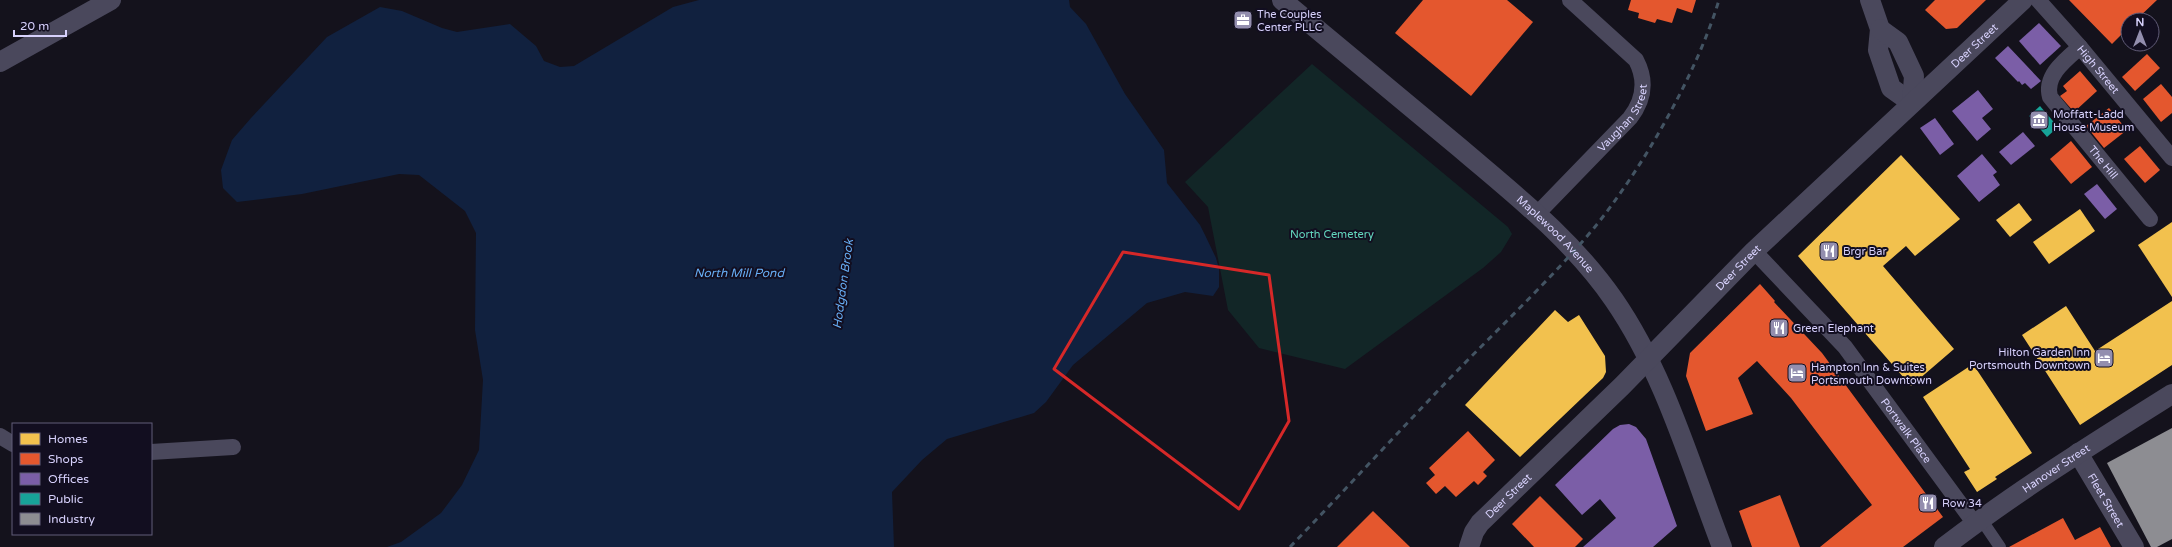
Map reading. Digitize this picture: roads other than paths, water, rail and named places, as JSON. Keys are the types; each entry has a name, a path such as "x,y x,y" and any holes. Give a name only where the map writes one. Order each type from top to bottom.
{"street":[{"path":"0,62 111,0"},
{"name":"Maplewood Avenue","path":"1282,0 1537,214 1565,240 1594,274 1614,300 1660,383 1722,547"},
{"name":"Vaughan Street","path":"1537,214 1630,118 1638,108 1642,96 1642,71 1636,60 1570,0"},
{"path":"1870,0 1880,29 1898,42 1914,76 1912,103"},
{"name":"Deer Street","path":"1469,547 1474,532 1480,523 1622,386 1754,251 2023,0"},
{"name":"High Street","path":"2038,0 2080,47 2172,158"},
{"name":"The Hill","path":"2080,47 2064,60 2051,78 2048,88 2050,98 2150,219"},
{"name":"Portwalk Place","path":"1754,251 1845,347 1978,522"},
{"name":"Hanover Street","path":"1944,547 2078,453 2172,394"},
{"path":"0,436 12,443"},
{"path":"152,452 233,447"},
{"name":"Fleet Street","path":"2078,453 2134,547"},
{"path":"1978,522 2000,547"}],"water":[{"name":"North Mill Pond","path":"699,0 1069,0 1070,7 1086,24 1125,94 1164,150 1167,183 1200,225 1205,235 1216,258 1219,269 1219,287 1213,296 1185,292 1147,303 1073,365 1046,402 1034,413 947,439 922,460 892,492 894,547 387,547 401,542 441,513 462,485 479,450 483,380 475,330 476,233 465,211 419,175 399,174 302,194 237,202 223,188 221,170 232,140 327,37 380,7 402,11 442,28 457,32 510,24 536,46 544,61 560,67 574,66 673,7"}],"railway":[{"path":"1290,547 1455,373 1544,284 1578,247 1613,204 1667,119 1697,58 1719,0"}],"place":[{"name":"The Couples Center PLLC","path":"1243,20"},
{"name":"Moffatt-Ladd House Museum","path":"2039,120"},
{"name":"Brgr Bar","path":"1829,251"},
{"name":"Green Elephant","path":"1779,328"},
{"name":"Hilton Garden Inn Portsmouth Downtown","path":"2104,358"},
{"name":"Hampton Inn & Suites Portsmouth Downtown","path":"1797,373"},
{"name":"Row 34","path":"1928,503"}],"park label":[{"name":"North Cemetery","path":"1332,234"}],"water label":[{"name":"Hodgdon Brook","path":"843,284"}]}
